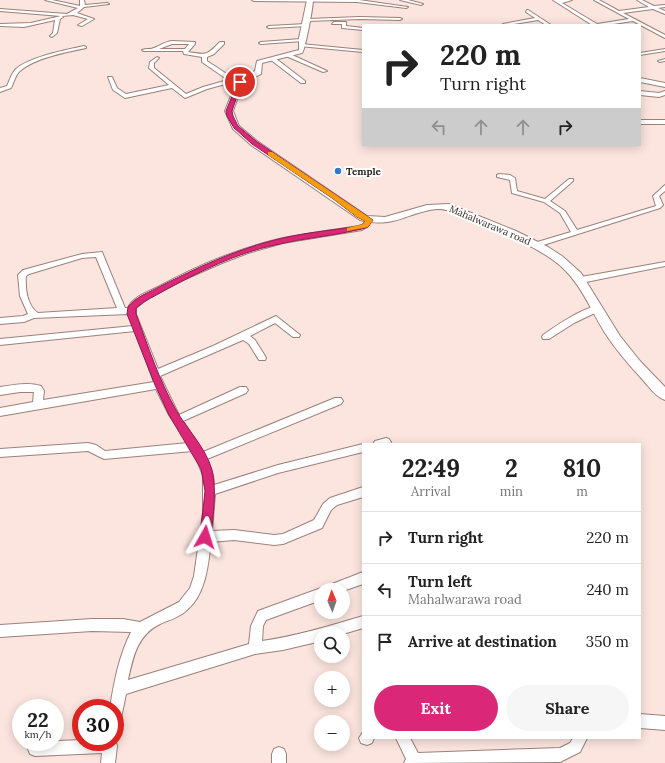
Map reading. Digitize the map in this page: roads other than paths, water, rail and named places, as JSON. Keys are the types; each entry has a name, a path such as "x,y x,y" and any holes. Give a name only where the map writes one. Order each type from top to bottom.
{"street":[{"path":"48,0 82,7 107,4"},
{"path":"82,0 82,7"},
{"path":"254,0 384,7"},
{"path":"402,0 421,4"},
{"path":"556,1 570,0"},
{"path":"596,0 641,24"},
{"path":"639,0 665,13"},
{"path":"310,2 357,1 406,7"},
{"path":"556,1 593,24"},
{"path":"0,321 24,319 34,315 126,311 138,301 174,282 246,251 273,243 365,226 369,220 360,216 254,143 236,127 230,116 229,111 240,82 258,72 259,62 300,52 310,2"},
{"path":"0,6 14,6"},
{"path":"619,12 665,6"},
{"path":"0,25 20,27 45,22 69,14 82,7"},
{"path":"0,10 69,14 92,19 80,25"},
{"path":"527,11 547,24"},
{"path":"39,13 45,22"},
{"path":"52,36 55,33 58,18"},
{"path":"269,27 360,18 400,19"},
{"path":"505,24 538,19"},
{"path":"605,24 633,20"},
{"path":"307,23 341,23 345,24 345,28 362,29"},
{"path":"641,24 665,37"},
{"path":"660,34 665,33"},
{"path":"155,50 159,46 166,43 193,43 185,51"},
{"path":"144,50 185,51 186,53 205,56 212,53 222,43"},
{"path":"261,43 301,43 362,50"},
{"path":"0,90 9,87 16,73 24,67 62,52 84,46"},
{"path":"641,50 646,53"},
{"path":"641,54 665,50"},
{"path":"288,55 325,71"},
{"path":"205,56 204,61 232,80"},
{"path":"157,58 152,64 151,68 183,95 187,96 205,88 232,80 245,78"},
{"path":"273,58 303,82"},
{"path":"110,78 115,89 125,96 172,86"},
{"path":"641,80 665,85"},
{"path":"641,93 659,95 665,93"},
{"path":"641,122 665,122"},
{"path":"499,176 510,177 513,179 514,192 546,201 563,212 575,233"},
{"path":"546,201 571,180"},
{"path":"537,245 658,207 660,204 656,196 665,187"},
{"name":"Mahalwarawa road","path":"369,220 382,220 428,207 441,205 449,207 537,245 563,262 581,280 610,329 631,359 665,395"},
{"path":"34,315 28,307 23,293 22,275 24,273 97,253 101,255 126,311 138,328 159,385 177,420 201,457 209,476 210,491 205,537 201,570 197,586 187,602 178,609 141,629 133,640 128,654 118,699"},
{"path":"581,280 665,264"},
{"path":"546,337 573,319 598,308"},
{"path":"155,374 244,336 276,319 296,335"},
{"path":"0,342 138,328"},
{"path":"244,336 252,342 262,358"},
{"path":"0,412 159,385"},
{"path":"0,391 20,388 38,389 38,403 41,404"},
{"path":"177,420 243,390"},
{"path":"201,457 338,401"},
{"path":"0,453 88,447 95,448 100,454 104,454 195,447"},
{"path":"210,491 278,469 362,448"},
{"path":"205,537 234,535 251,536 265,540 283,539 318,524 322,521 328,505 334,501 362,492"},
{"path":"350,583 362,578"},
{"path":"255,648 257,628 262,615 314,596"},
{"path":"346,627 362,622"},
{"path":"0,631 118,624 132,625 141,629"},
{"path":"120,689 255,648 282,644 314,636"},
{"path":"641,721 665,723"},
{"path":"402,739 413,762 560,755 575,749 580,743 580,739"},
{"path":"108,763 109,751"}],"place":[{"name":"Temple","path":"338,171"}]}
